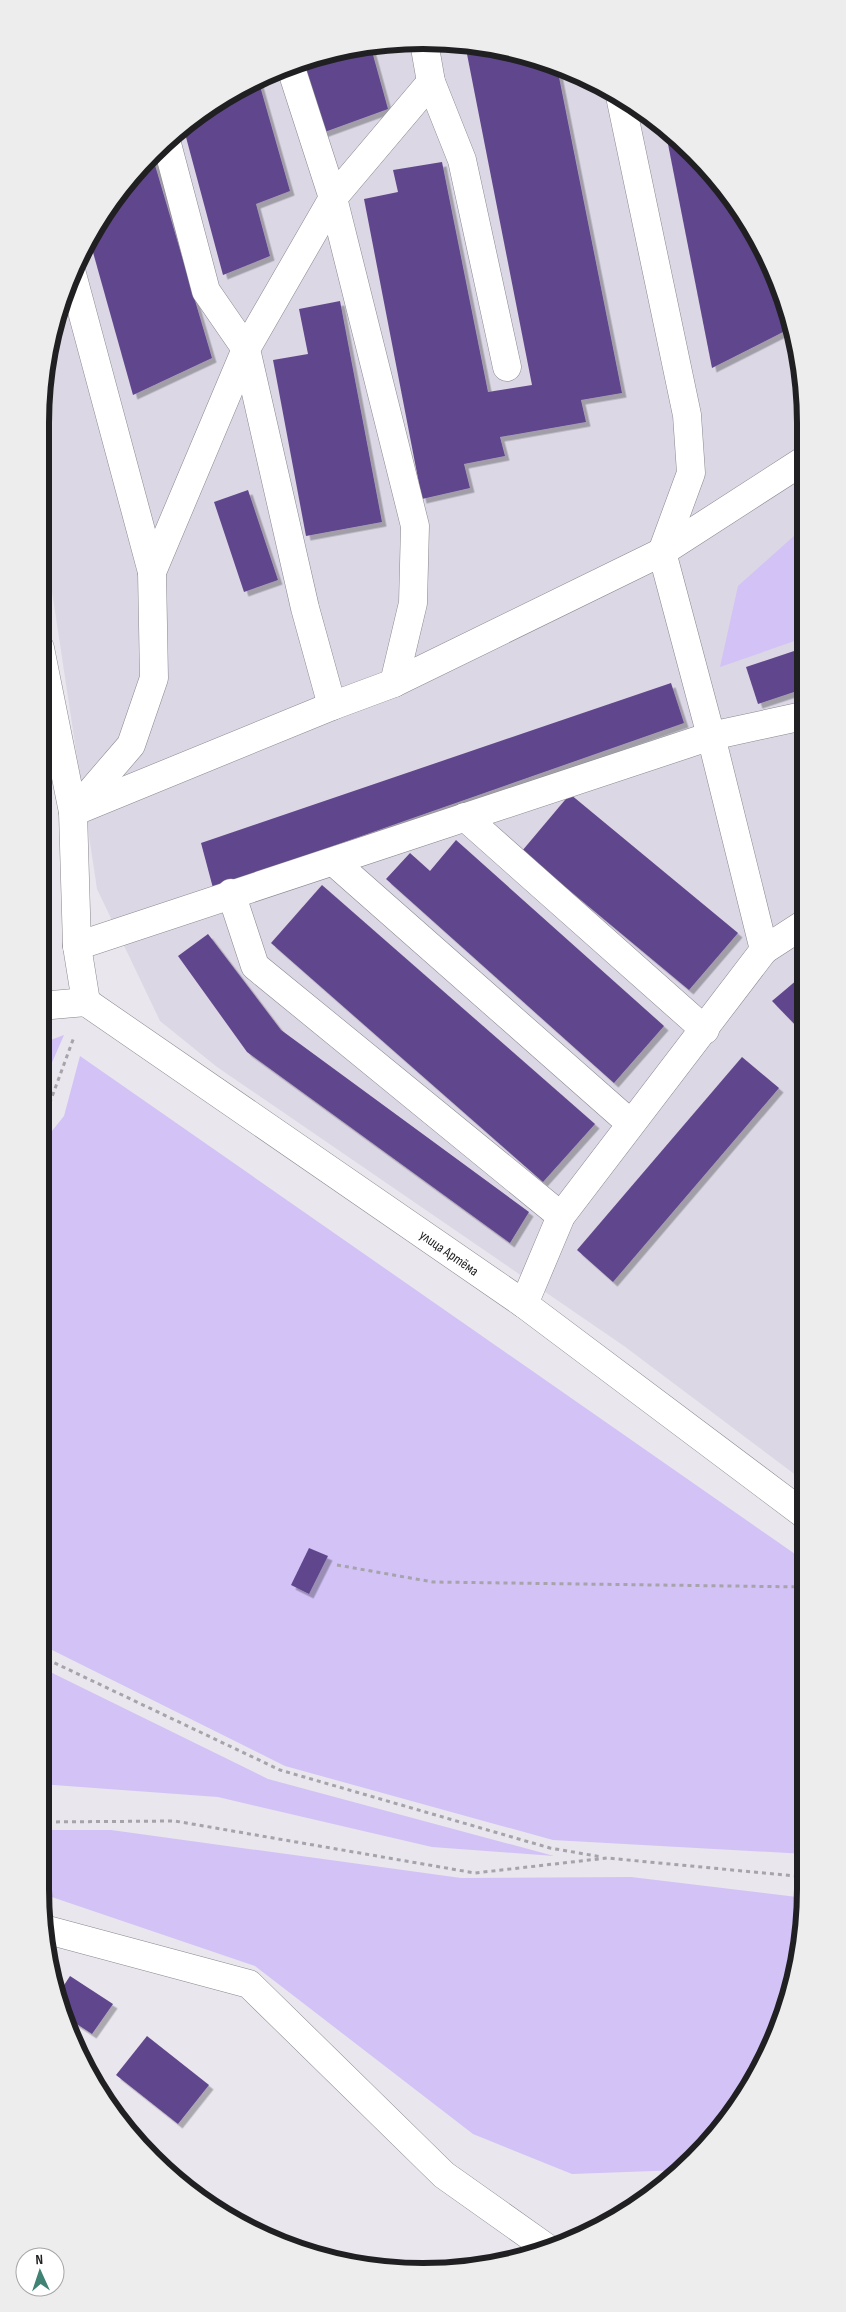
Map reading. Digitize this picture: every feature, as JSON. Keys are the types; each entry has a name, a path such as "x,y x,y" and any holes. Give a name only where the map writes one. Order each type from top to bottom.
{"street":[{"path":"425,49 432,82 462,160 507,367"},
{"path":"292,73 333,198 415,526 413,603 394,683"},
{"path":"152,572 246,349 333,198 432,82"},
{"path":"622,107 686,415 691,473 662,552 711,736 764,950"},
{"path":"168,149 206,291 246,349 305,608 332,706"},
{"path":"73,812 131,745 154,678 152,572 75,285"},
{"path":"73,812 332,706 394,683 662,552 797,465"},
{"path":"49,693 73,812 77,946 86,1002 49,1005"},
{"path":"77,946 231,893 334,862 711,736 797,717"},
{"path":"465,818 705,1030"},
{"path":"334,862 630,1124"},
{"path":"231,893 255,966 560,1216"},
{"path":"524,1304 560,1216 705,1030 764,950 797,929"},
{"name":"улица Артёма","path":"86,1002 524,1304 797,1509"},
{"path":"52,1932 249,1984 444,2175 540,2244"}],"path":[{"path":"49,1105 86,1002"},
{"path":"337,1565 434,1582 797,1587"},
{"path":"49,1660 280,1770 550,1848 607,1858 797,1876"},
{"path":"49,1822 175,1821 475,1873 607,1858"}],"shaded area":[{"path":"423,49 447,50 472,52 520,62 566,77 589,87 651,126 688,158 704,176 720,195 747,236 759,257 777,303 790,350 794,374 797,423 797,1476 624,1346 217,1067 160,1021 97,889 49,572 50,399 56,350 77,280 99,236 126,195 158,158 176,142 195,126 236,99 257,87 303,69 350,56 374,52"},
{"path":"797,533 797,640 720,667 738,586"},
{"path":"64,1035 49,1069 49,1041"},
{"path":"80,1056 797,1555 797,1854 553,1840 285,1766 49,1648 49,1135 64,1116"},
{"path":"49,1671 268,1779 554,1856 432,1847 218,1797 49,1785"},
{"path":"49,1830 111,1830 461,1878 631,1877 797,1897 794,1938 790,1962 777,2009 759,2055 720,2117 688,2154 669,2170 572,2174 473,2134 255,1966 49,1896"}],"building":[{"path":"372,52 388,109 322,133 304,69 350,56"},
{"path":"466,52 496,56 558,74 622,393 581,400 586,422 500,437 505,456 464,464 470,488 422,499 364,199 398,192 393,170 442,162 488,392 532,385"},
{"path":"260,86 290,191 256,204 270,256 223,275 185,134 215,112"},
{"path":"667,140 688,158 720,195 747,236 769,280 785,331 712,368"},
{"path":"154,162 212,358 133,395 92,248 126,195"},
{"path":"340,301 382,522 306,536 273,360 308,354 299,309"},
{"path":"248,490 278,580 244,592 214,502"},
{"path":"797,650 797,691 758,704 746,667"},
{"path":"671,683 684,723 213,888 201,843"},
{"path":"570,794 738,933 689,990 522,851"},
{"path":"456,840 664,1026 614,1083 386,879 410,853 430,871"},
{"path":"322,885 595,1124 543,1182 271,943"},
{"path":"208,934 281,1030 529,1212 510,1243 247,1052 178,956"},
{"path":"797,980 797,1027 772,1001"},
{"path":"742,1057 779,1088 613,1282 577,1250"},
{"path":"309,1548 328,1556 309,1594 291,1585"},
{"path":"70,1976 113,2004 92,2034 73,2022 62,1988"},
{"path":"147,2036 209,2085 178,2124 116,2075"}]}
